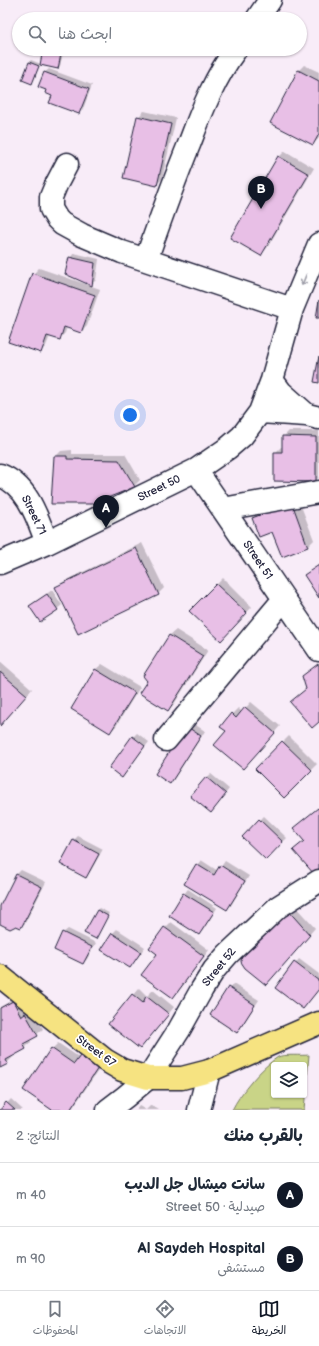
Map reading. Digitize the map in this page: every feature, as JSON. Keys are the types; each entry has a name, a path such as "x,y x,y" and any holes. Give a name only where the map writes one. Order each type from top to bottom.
{"main road":[{"name":"Street 67","path":"0,976 105,1060 122,1070 148,1078 182,1078 209,1071 319,1023"}],"street":[{"path":"262,12 270,0"},
{"path":"146,260 166,203 205,104 216,81 232,56"},
{"path":"67,164 51,198 51,209 57,220 69,228 122,252 292,309"},
{"name":"Street 50","path":"0,563 47,543 196,470 228,448 242,436 260,412 272,380 292,309 319,244"},
{"path":"272,380 281,392 313,416"},
{"path":"260,412 313,416"},
{"name":"Street 51","path":"196,470 319,650"},
{"name":"Street 71","path":"0,475 10,480 24,492 34,511 47,543"},
{"path":"223,509 319,492"},
{"path":"166,740 284,599"},
{"name":"Street 52","path":"108,1110 148,1078 179,1030 214,970 228,954 278,907 319,881"},
{"path":"199,1110 209,1071"}],"green space":[{"path":"289,1055 309,1055 307,1077 307,1062 271,1062 271,1098 305,1098 304,1110 232,1110 240,1096 265,1067 272,1061 278,1057"}],"building":[{"path":"42,56 61,56 58,69 40,65"},
{"path":"29,62 39,66 32,84 22,80"},
{"path":"298,70 319,81 319,134 313,145 270,123"},
{"path":"44,72 89,89 79,114 49,103 52,96 45,93 46,90 38,87"},
{"path":"137,116 171,124 157,186 123,178"},
{"path":"278,156 309,174 261,256 230,238"},
{"path":"69,257 95,263 92,286 65,274"},
{"path":"32,273 95,295 81,333 64,327 60,340 47,336 41,353 8,342"},
{"path":"319,300 319,318 316,318"},
{"path":"319,356 319,383 314,382"},
{"path":"282,436 316,437 316,482 274,481 274,452 282,452"},
{"path":"54,456 67,456 67,459 119,460 135,487 92,504 51,504"},
{"path":"292,503 308,547 282,557 272,532 259,537 252,518"},
{"path":"136,548 159,595 78,634 55,587"},
{"path":"319,565 319,598 304,575"},
{"path":"216,584 247,613 221,641 189,611"},
{"path":"47,594 58,610 40,622 29,606"},
{"path":"169,635 203,656 168,711 139,693 147,681 143,676"},
{"path":"318,664 319,722 312,728 290,702 306,689 302,676"},
{"path":"95,669 135,693 110,733 71,709"},
{"path":"0,672 27,695 0,726"},
{"path":"245,707 275,733 243,769 214,745 226,731 220,727 231,713 236,718"},
{"path":"186,726 201,736 170,784 155,774"},
{"path":"132,736 145,746 122,778 109,768"},
{"path":"282,741 312,770 284,798 255,769"},
{"path":"206,777 226,794 211,813 190,796"},
{"path":"318,808 319,870 314,874 293,850 304,841 293,828"},
{"path":"259,819 283,842 266,860 242,837"},
{"path":"73,840 99,854 86,878 60,864"},
{"path":"196,864 214,875 220,865 245,881 227,910 184,884"},
{"path":"16,874 42,887 21,928 16,926 10,929 0,924 0,906"},
{"path":"183,893 214,912 199,935 169,916"},
{"path":"286,908 310,935 266,985 245,968 241,962 242,953"},
{"path":"97,910 108,916 96,939 84,933"},
{"path":"164,927 204,956 173,998 141,975 157,954 149,948"},
{"path":"62,932 92,947 83,964 54,950"},
{"path":"112,933 141,952 130,968 101,950"},
{"path":"294,962 319,981 319,989 303,1009 275,988"},
{"path":"228,987 255,1005 237,1033 210,1015"},
{"path":"132,994 143,1003 146,996 169,1014 140,1049 108,1024"},
{"path":"13,1001 21,1016 25,1013 38,1036 23,1044 26,1049 6,1060 8,1064 0,1068 0,1008"},
{"path":"51,1048 74,1064 80,1056 98,1068 70,1110 52,1110 23,1090"},
{"path":"6,1102 15,1110 0,1110"}],"place":[{"name":"Al Saydeh Hospital","path":"261,209"},
{"name":"سانت ميشال جل الديب","path":"106,528"}]}
